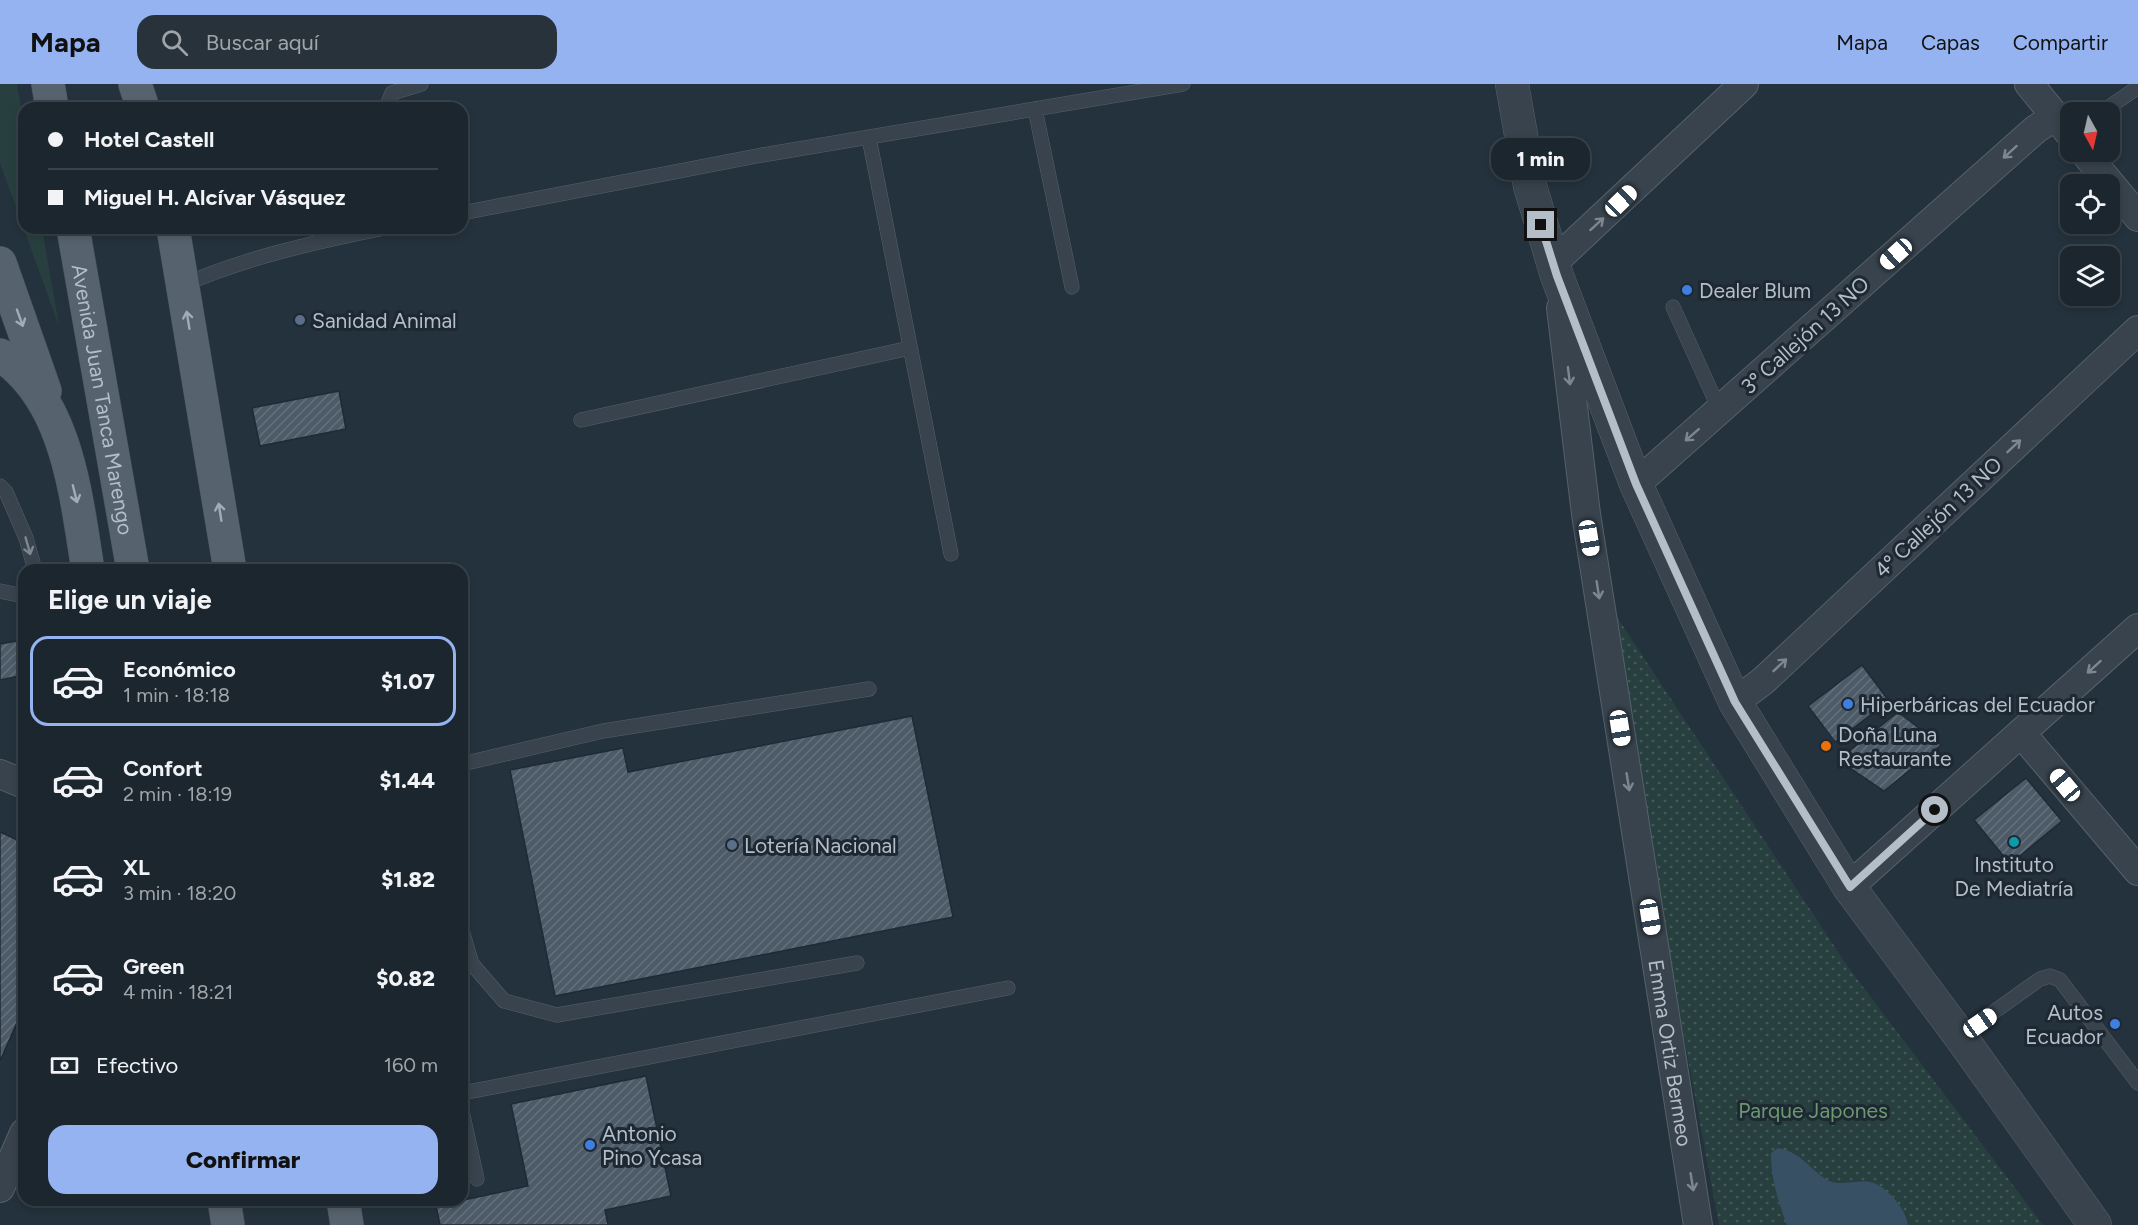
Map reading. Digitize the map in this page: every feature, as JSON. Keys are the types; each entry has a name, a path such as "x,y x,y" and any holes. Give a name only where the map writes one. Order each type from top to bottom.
{"main road":[{"path":"48,84 51,102"},
{"path":"135,84 141,102"},
{"path":"154,84 156,102"},
{"name":"Avenida Juan Tanca Marengo","path":"74,234 132,564"},
{"path":"174,234 229,564"},
{"path":"0,263 37,366 62,445 77,499 87,564"},
{"path":"0,355 18,366 39,392 62,445"},
{"path":"225,1206 228,1225"},
{"path":"344,1206 347,1225"}],"street":[{"path":"1512,84 1530,186 1555,270 1636,484 1735,702 1850,887 2095,1225"},
{"path":"1555,270 1744,84"},
{"path":"2029,84 2060,121"},
{"name":"3º Callejón 13 NO","path":"1636,484 2036,129 2060,125"},
{"path":"2092,162 2138,217"},
{"name":"Emma Ortiz Bermeo","path":"1555,270 1586,514 1698,1225"},
{"name":"4º Callejón 13 NO","path":"1735,702 1763,681 2138,330"},
{"path":"1850,887 2138,628"},
{"path":"2021,733 2138,871"},
{"path":"0,774 18,782"},
{"path":"0,1188 13,1142"}],"lane":[{"path":"388,102 392,93 421,84"},
{"path":"468,212 762,155 1183,84"},
{"path":"2116,102 2138,87"},
{"path":"1035,109 1072,287"},
{"path":"869,138 951,554"},
{"path":"183,285 231,264 341,234"},
{"path":"1673,307 1720,411"},
{"path":"581,420 910,348"},
{"path":"0,486 6,492 26,538 33,564"},
{"path":"0,591 18,595"},
{"path":"468,763 603,731 869,689"},
{"path":"468,950 472,964 504,1001 557,1015 857,963"},
{"path":"1960,1036 2040,979 2050,976 2060,980 2138,1083"},
{"path":"468,1093 1008,988"},
{"path":"468,1138 477,1179"}],"green space":[{"path":"0,84 17,84 20,102 18,102 18,213 0,163"},
{"path":"26,234 43,234 59,326"},
{"name":"Parque Japones","path":"1601,593 1848,967 2043,1225 1719,1225"}],"water":[{"path":"1778,1148 1795,1154 1832,1182 1876,1184 1889,1193 1899,1205 1908,1225 1787,1225 1772,1172 1771,1153"}],"building":[{"path":"339,391 346,429 260,446 252,408"},
{"path":"18,641 18,676 0,680 0,644"},
{"name":"Hiperbáricas del Ecuador","path":"1862,665 1889,701 1835,742 1808,706"},
{"path":"1898,712 1941,745 1884,791 1838,760"},
{"name":"Lotería Nacional","path":"912,716 953,917 555,996 510,770 623,748 628,772"},
{"name":"Instituto De Mediatría","path":"2026,778 2062,821 2010,864 1974,820"},
{"path":"0,832 18,840 18,1020 0,1061"},
{"name":"Antonio Pino Ycasa","path":"646,1076 671,1196 605,1210 608,1225 440,1225 436,1206 468,1206 468,1199 528,1186 511,1104"}],"place":[{"name":"Dealer Blum","path":"1687,290"},
{"name":"Sanidad Animal","path":"300,320"},
{"name":"Hiperbáricas del Ecuador","path":"1848,704"},
{"name":"Doña Luna Restaurante","path":"1826,746"},
{"name":"Instituto De Mediatría","path":"2014,842"},
{"name":"Lotería Nacional","path":"732,845"},
{"name":"Autos Ecuador","path":"2115,1024"},
{"name":"Antonio Pino Ycasa","path":"590,1145"}],"route":[{"path":"1541,225 1557,276 1636,484 1735,702 1850,887 1935,810"}]}
